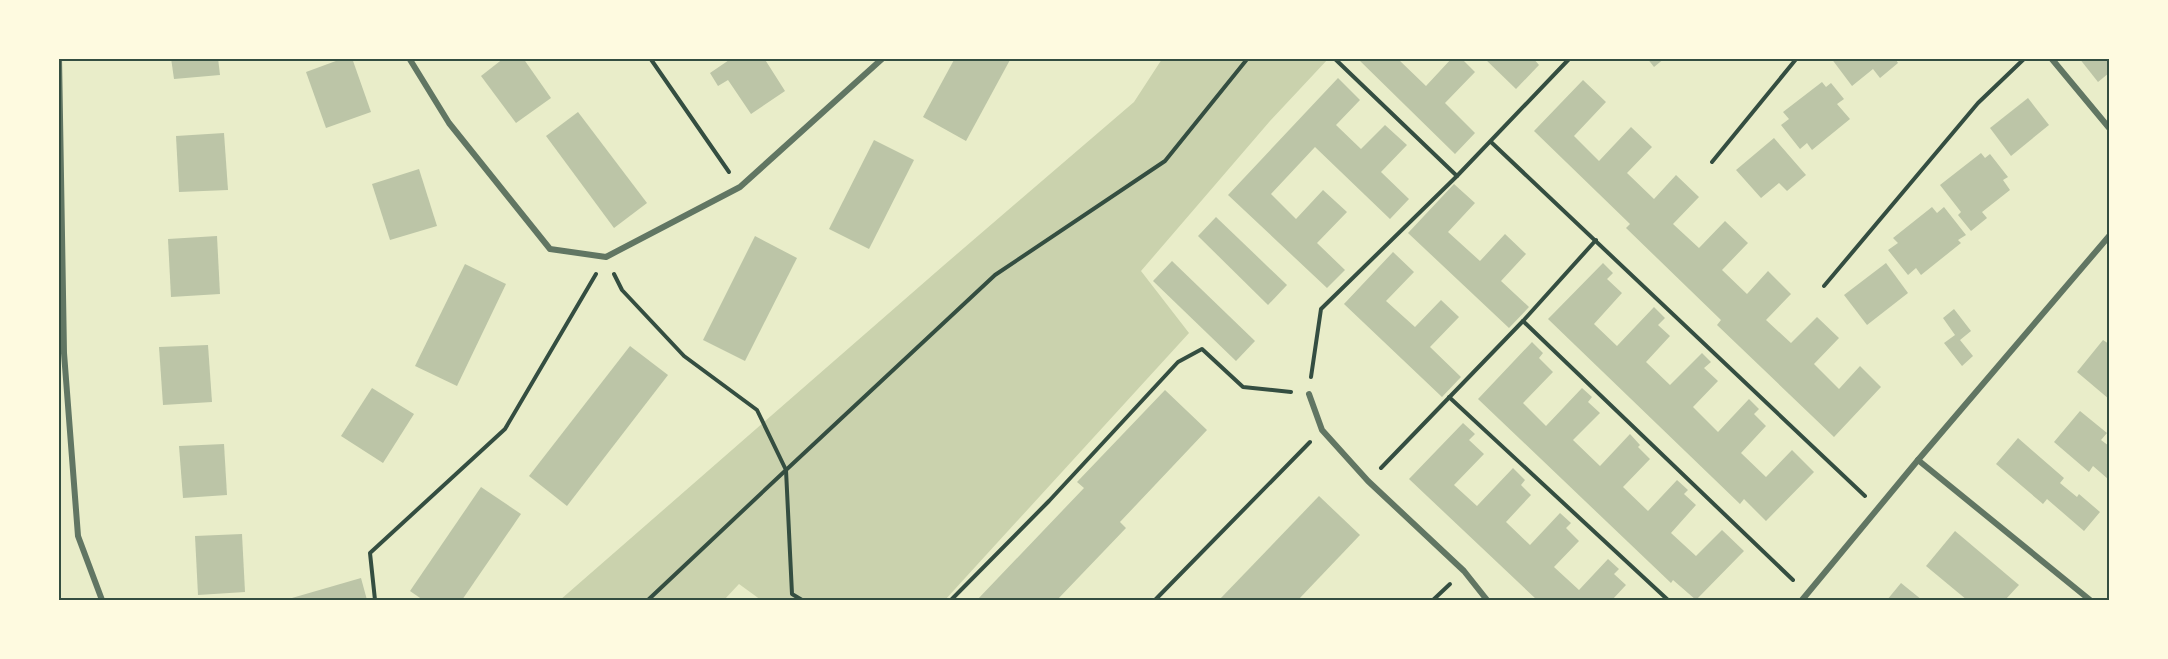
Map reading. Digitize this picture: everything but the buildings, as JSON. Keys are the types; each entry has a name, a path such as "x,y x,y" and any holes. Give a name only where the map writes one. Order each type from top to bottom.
{"street":[{"path":"59,58 64,353 78,536 102,600"},
{"path":"409,58 449,123 550,249 606,258 740,187 884,58"},
{"path":"2050,58 2109,129"},
{"path":"1802,600 2109,235"},
{"path":"1308,394 1322,430 1368,481 1464,571 1487,600"},
{"path":"1918,460 2090,600"}],"path":[{"path":"650,58 740,187"},
{"path":"648,600 995,275 1165,161 1248,58"},
{"path":"1334,58 1457,176"},
{"path":"951,600 1049,501 1178,362 1202,349 1243,387 1308,394 1321,309 1491,142 1570,58"},
{"path":"1712,162 1797,58"},
{"path":"1824,286 1978,103 2025,58"},
{"path":"1491,142 1879,509"},
{"path":"1368,481 1523,321 1596,240"},
{"path":"606,258 622,290 684,356 757,410 786,470 792,594 786,600"},
{"path":"375,600 370,553 505,429 606,258"},
{"path":"1523,321 1808,594"},
{"path":"1449,397 1668,600"},
{"path":"1155,600 1322,430"},
{"path":"792,594 802,600"}],"green space":[{"path":"1162,59 1328,59 1270,121 1141,271 1189,333 945,600 761,600 739,584 724,600 560,600 1134,102"}]}
